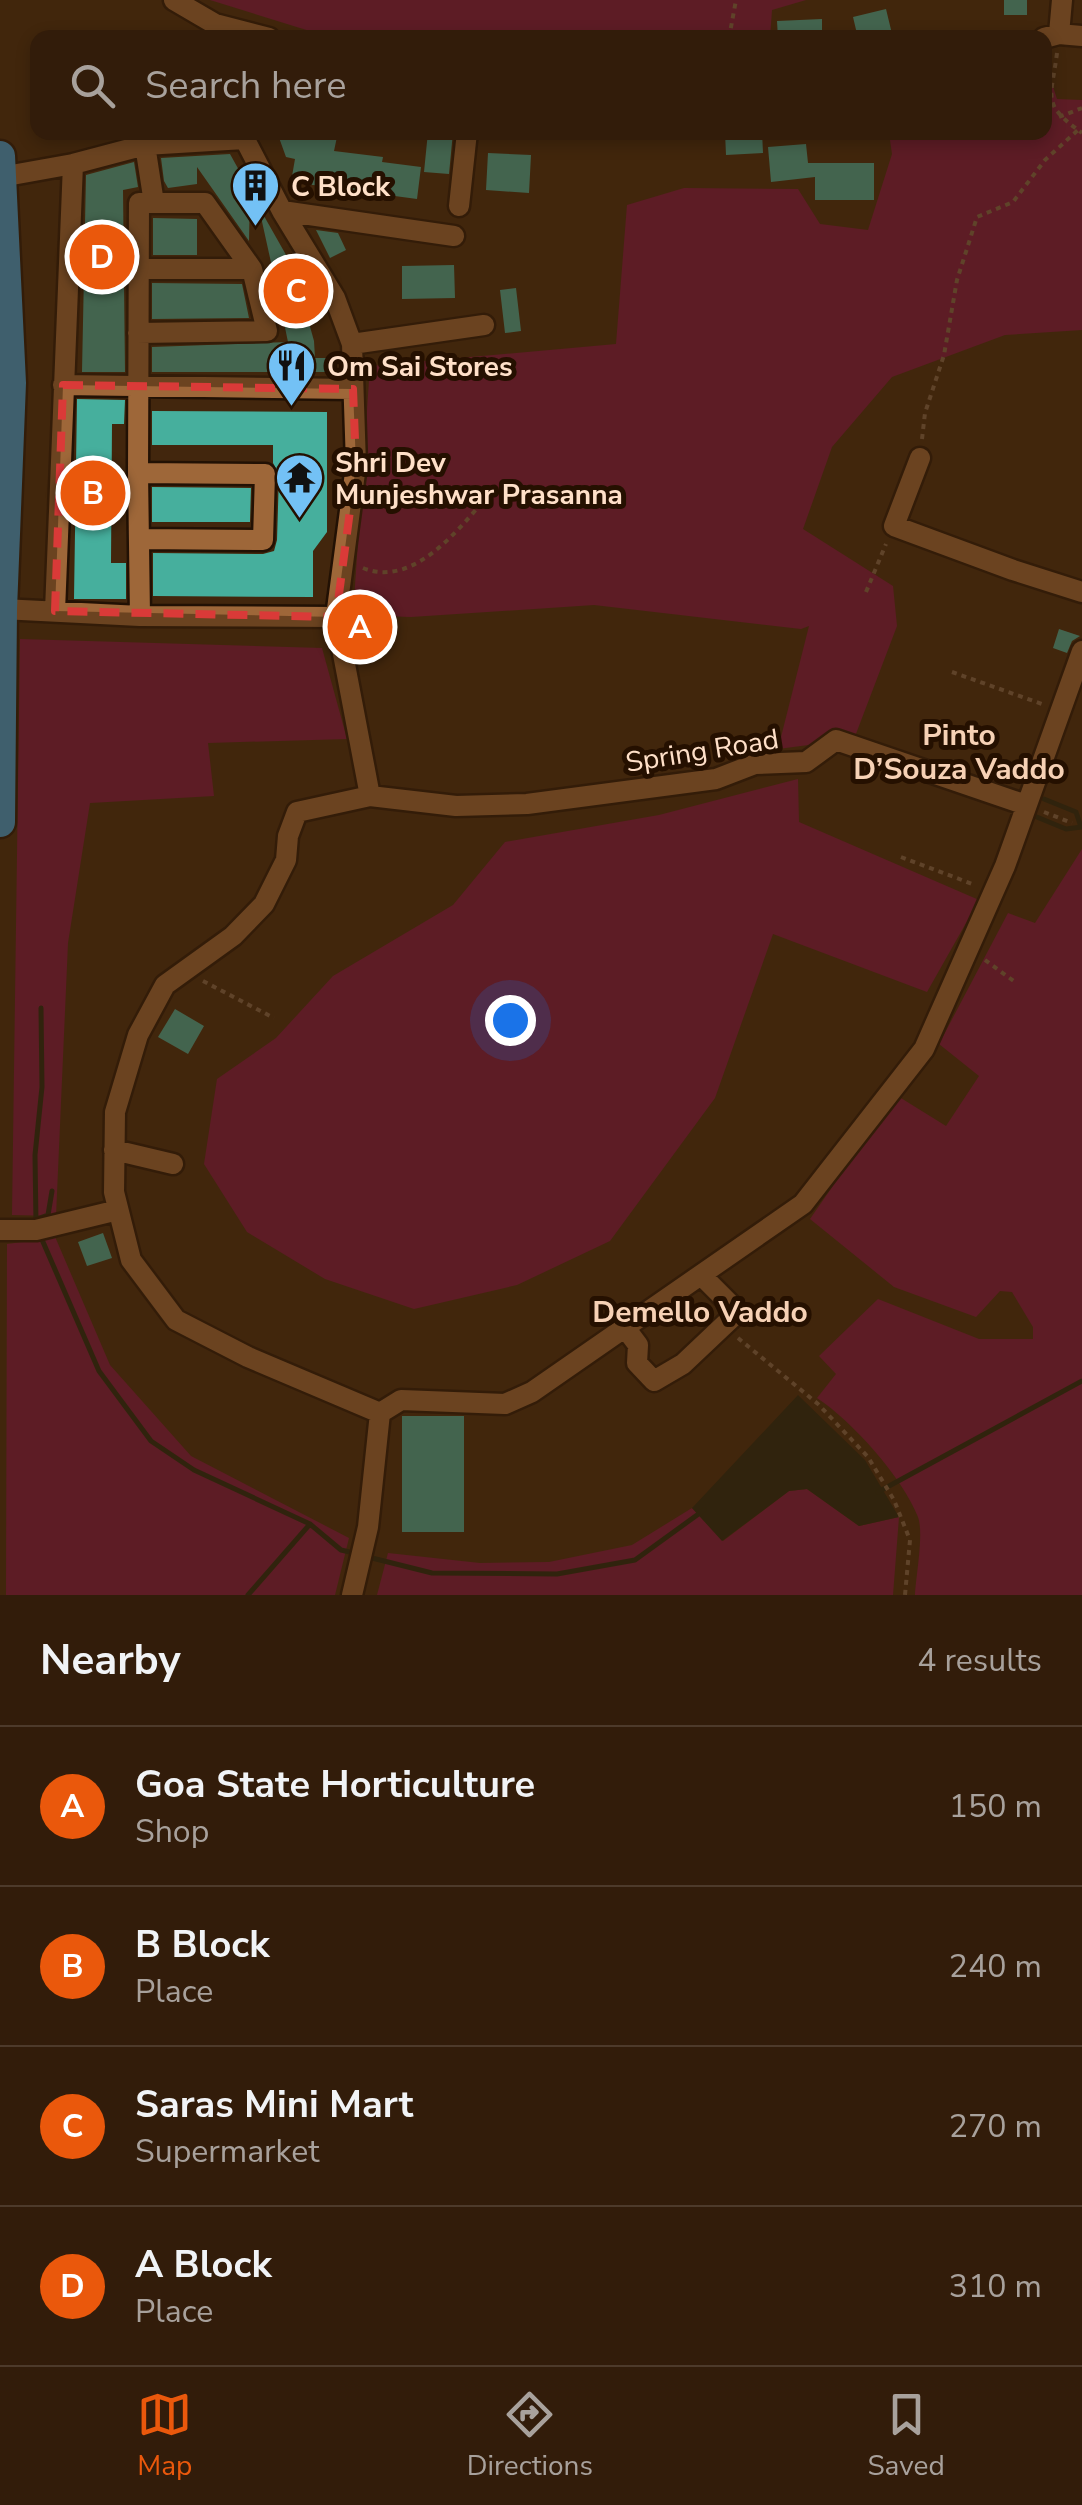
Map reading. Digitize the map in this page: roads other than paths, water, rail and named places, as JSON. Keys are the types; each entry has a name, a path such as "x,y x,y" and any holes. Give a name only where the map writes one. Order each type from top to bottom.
{"highway":[{"path":"0,156 11,383 2,608 0,822"}],"street":[{"path":"174,0 215,30"},
{"path":"1062,0 1052,36 1082,36"},
{"path":"1,177 146,145 199,140"},
{"path":"244,140 334,298 352,344 356,465 336,616 370,796 297,812 288,836 286,860 264,904 233,936 165,986 138,1034 115,1112 114,1192 131,1260 176,1320 248,1357 380,1413"},
{"path":"459,206 466,140"},
{"path":"146,145 154,203"},
{"path":"55,611 73,164"},
{"path":"138,333 267,331 252,268 205,203 139,203 138,270 138,333 139,385 138,539 140,616"},
{"path":"282,212 454,236"},
{"path":"138,270 252,268"},
{"path":"352,344 475,328"},
{"path":"63,385 353,389"},
{"path":"920,458 894,526 1082,592"},
{"path":"138,473 264,474 263,540 138,539"},
{"path":"2,608 140,616 336,616"},
{"path":"380,1413 401,1400 505,1404 532,1392 803,1204 924,1049 994,892 1082,651"},
{"name":"Spring Road","path":"370,796 456,806 527,804 716,778 755,764 806,762 836,740 1028,802"},
{"path":"114,1150 172,1164"},
{"path":"0,1230 36,1230 118,1210"},
{"path":"626,1329 638,1345 637,1363 654,1381 683,1364 738,1312 702,1276"},
{"path":"352,1595 361,1559 380,1413"}],"waterway":[{"path":"1044,799 1076,812 1081,827"},
{"path":"1027,813 1066,829 1082,827"},
{"path":"36,1224 41,1008"},
{"path":"34,1220 48,1215 52,1191"},
{"path":"40,1235 99,1371 151,1441 194,1470 310,1524 341,1550 354,1553"},
{"path":"878,1492 1082,1381"},
{"path":"364,1556 432,1573 557,1574 635,1560 704,1510"},
{"path":"248,1595 310,1524"}],"place":[{"name":"C Block","path":"256,228"},
{"name":"A Block","path":"102,257"},
{"name":"Saras Mini Mart","path":"296,291"},
{"name":"Om Sai Stores","path":"292,408"},
{"name":"B Block","path":"93,493"},
{"name":"Shri Dev Munjeshwar Prasanna","path":"300,520"},
{"name":"Goa State Horticulture","path":"360,627"}],"district":[{"name":"Pinto D’Souza Vaddo","path":"959,752"},
{"name":"Demello Vaddo","path":"700,1312"}]}
